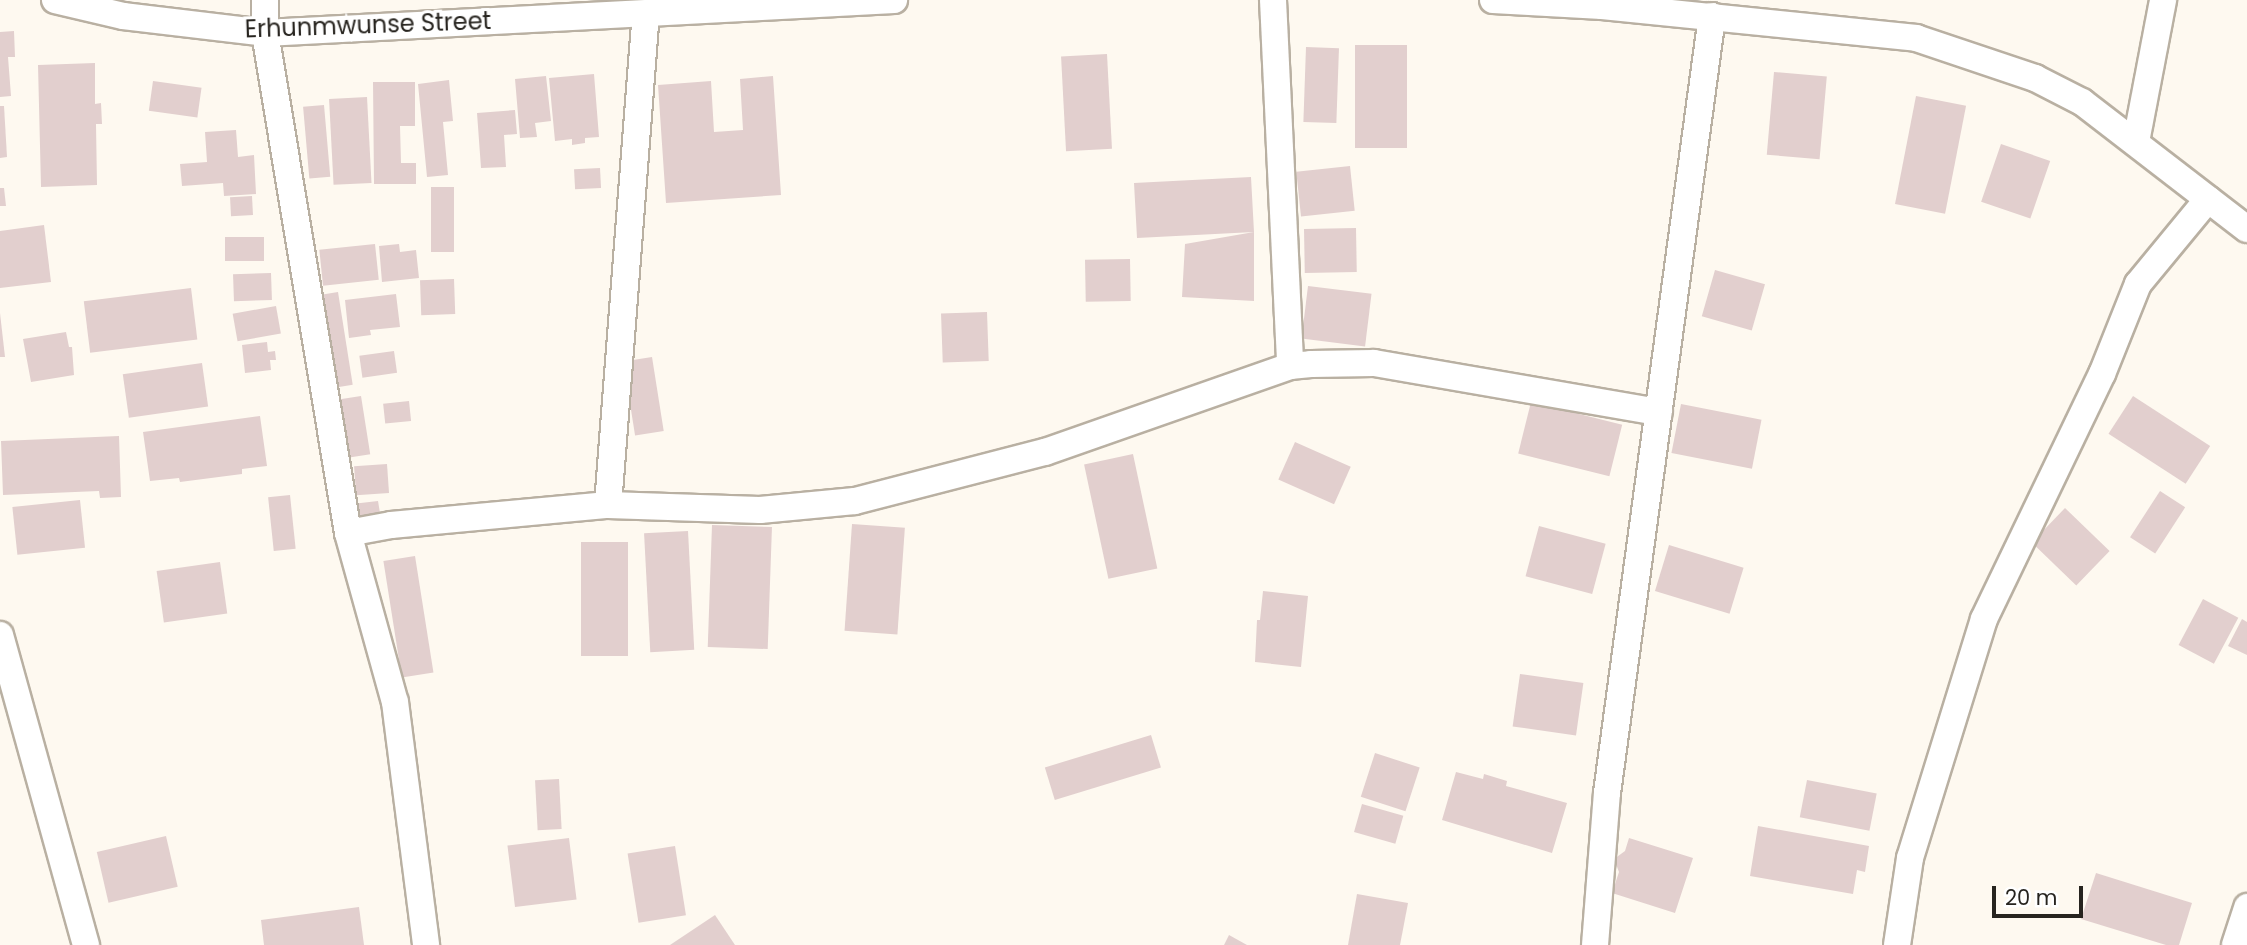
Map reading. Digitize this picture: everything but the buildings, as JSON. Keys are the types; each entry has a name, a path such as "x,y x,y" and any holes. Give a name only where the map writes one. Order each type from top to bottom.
{"street":[{"name":"Erhunmwunse Street","path":"55,0 123,16 265,33 894,0"},
{"path":"265,0 265,33 348,533 395,702 426,945"},
{"path":"1272,0 1290,366"},
{"path":"1493,0 1602,3 1916,38 2035,78 2081,102 2247,229"},
{"path":"2136,142 2163,0"},
{"path":"608,505 646,13"},
{"path":"1595,945 1607,793 1712,16"},
{"path":"1897,945 1910,858 1984,620 2102,374 2138,284 2208,198"},
{"path":"348,533 391,525 608,505 760,510 855,501 1045,452 1290,366 1374,363 1659,412"},
{"path":"0,635 86,945"},
{"path":"2235,945 2247,907"}]}
